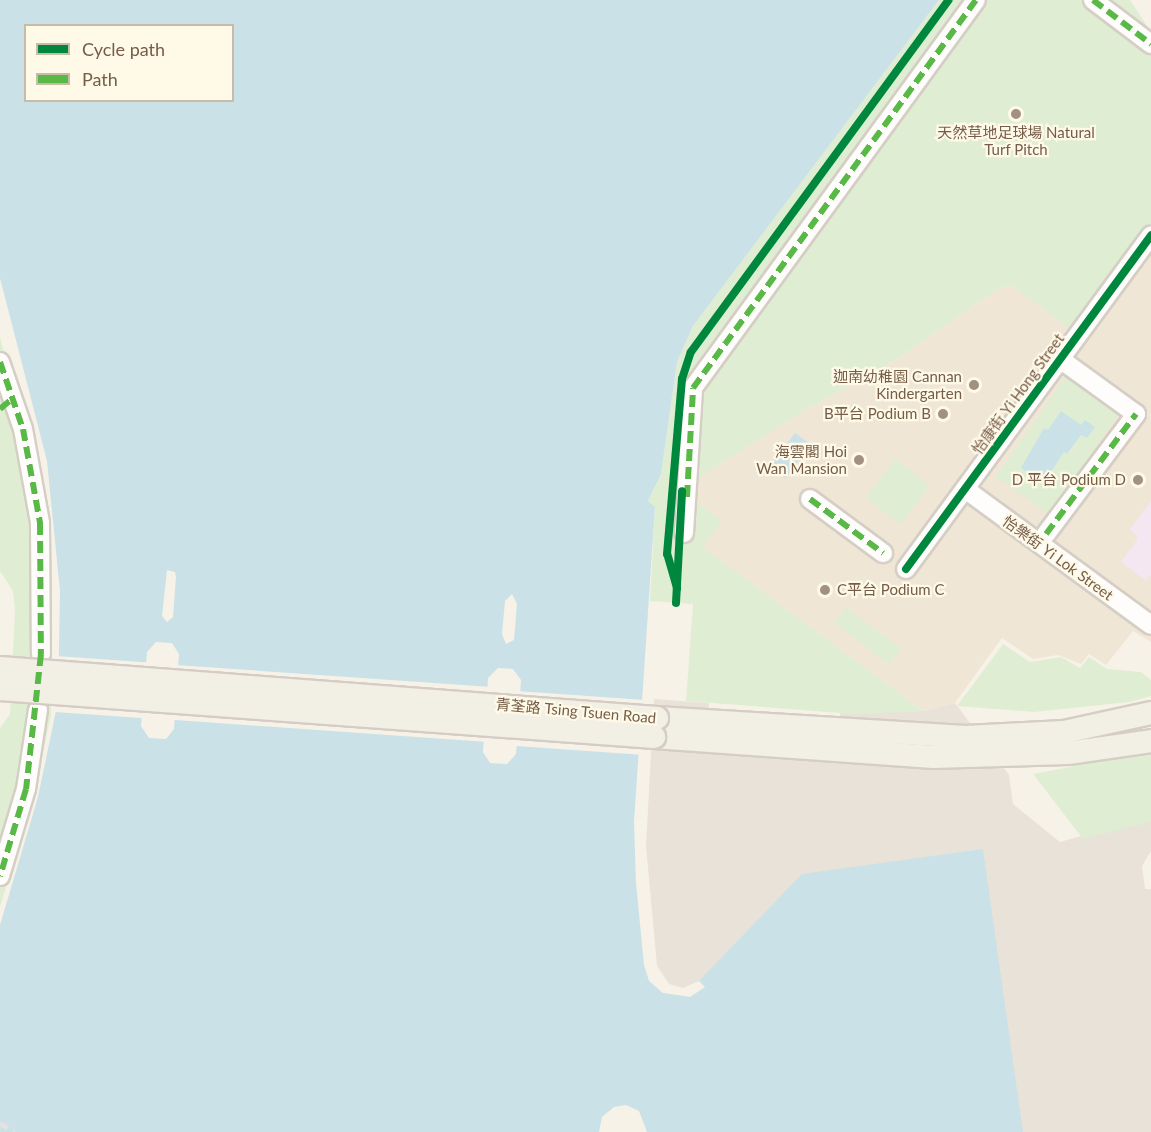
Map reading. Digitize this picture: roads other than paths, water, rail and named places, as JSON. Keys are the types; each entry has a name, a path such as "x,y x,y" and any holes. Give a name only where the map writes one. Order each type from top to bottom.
{"main road":[{"name":"青荃路 Tsing Tsuen Road","path":"0,668 884,735 1066,743 1151,713"},
{"name":"青荃路 Tsing Tsuen Road","path":"0,689 882,755 1066,743 1151,741"}],"street":[{"path":"684,533 693,388 976,0"},
{"path":"1093,0 1151,44"},
{"name":"怡康街 Yi Hong Street","path":"906,569 1151,235"},
{"path":"1046,534 1136,414 1060,359"},
{"path":"0,362 6,404 23,429 40,523 41,654"},
{"name":"怡樂街 Yi Lok Street","path":"965,489 1151,626"},
{"path":"810,499 884,552"},
{"path":"0,876 26,789 38,710"}],"water":[{"path":"0,0 939,0 693,326 677,362 661,474 648,501 655,507 634,822 636,883 644,965 649,981 663,993 690,997 705,987 699,981 802,874 983,849 1023,1132 647,1132 639,1111 626,1105 614,1107 602,1117 599,1132 0,1132 0,925 38,797 58,701 60,591 47,461 0,278","holes":["167,570 175,572 176,577 173,617 167,622 162,616","512,594 517,604 514,640 506,644 502,634 505,601","156,642 172,643 179,654 174,729 166,739 149,738 141,726 147,652","498,668 513,669 521,680 516,754 507,764 490,763 483,752 488,678"]},
{"path":"1061,411 1081,425 1085,420 1095,427 1087,438 1081,435 1067,454 1064,452 1043,484 1021,468 1044,428 1048,430"},
{"path":"795,433 810,444 786,478 770,467"}],"railway":[{"path":"0,1123 15,1132"}],"place":[{"name":"天然草地足球場 Natural Turf Pitch","path":"1016,114"},
{"name":"迦南幼稚園 Cannan Kindergarten","path":"974,385"},
{"name":"B平台 Podium B","path":"943,414"},
{"name":"海雲閣 Hoi Wan Mansion","path":"859,460"},
{"name":"D 平台 Podium D","path":"1138,480"},
{"name":"C平台 Podium C","path":"825,590"}]}
